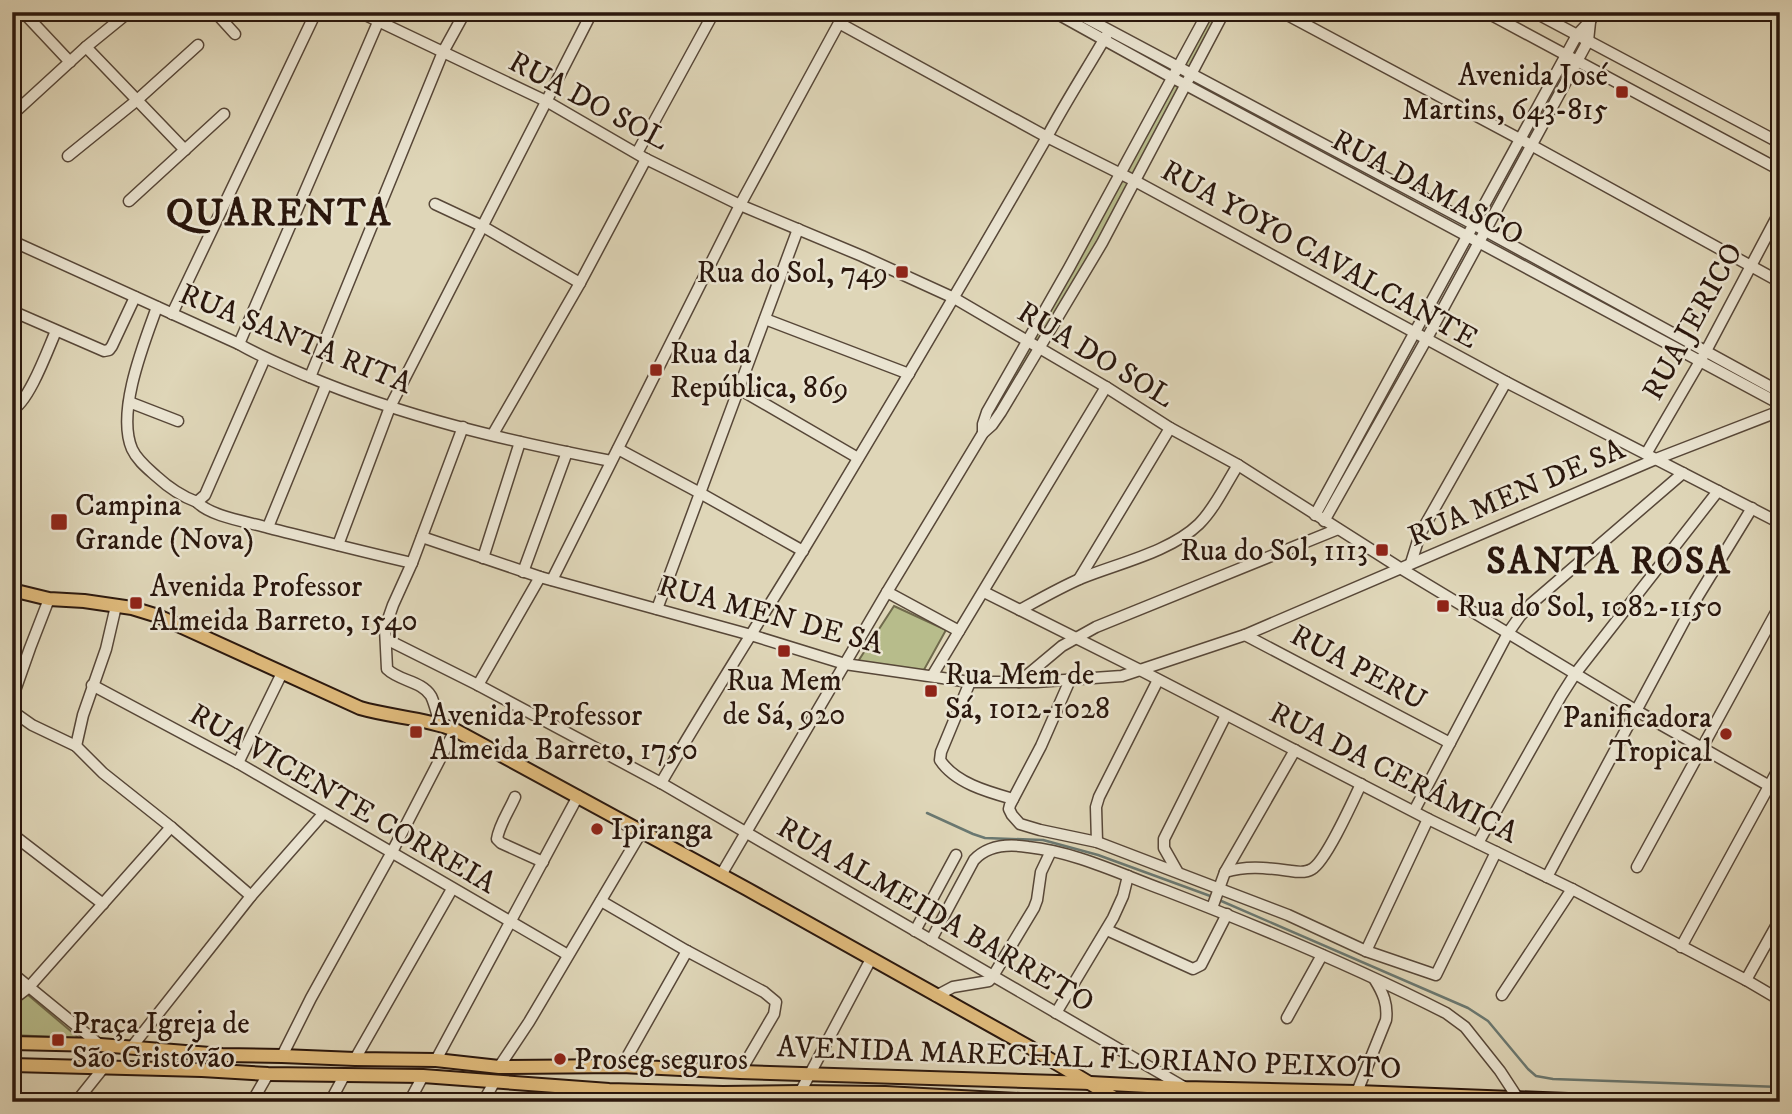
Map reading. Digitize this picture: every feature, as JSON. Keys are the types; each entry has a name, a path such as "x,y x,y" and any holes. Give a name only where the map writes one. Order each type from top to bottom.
{"main road":[{"path":"12,590 49,599 116,606 158,616 360,708 440,724 455,730 721,875 1121,1102"},
{"name":"AVENIDA MARECHAL FLORIANO PEIXOTO","path":"12,1043 100,1045 222,1055 436,1060 499,1067 622,1066 1619,1102"},
{"name":"AVENIDA MARECHAL FLORIANO PEIXOTO","path":"12,1065 268,1074 423,1076 495,1081 606,1096 1058,1102"}],"street":[{"path":"14,113 129,12"},
{"path":"215,12 235,34"},
{"path":"172,314 316,12"},
{"name":"RUA DO SOL","path":"359,12 546,101 642,156 740,205 954,298 1106,387 1170,428 1238,465 1400,568 1575,674 1701,749 1780,792"},
{"path":"310,377 443,52 465,12"},
{"path":"338,545 390,407 592,12"},
{"path":"494,434 580,283 714,12"},
{"path":"552,580 740,205 845,12"},
{"name":"RUA DAMASCO","path":"1054,12 1179,68 1473,224 1780,392"},
{"name":"RUA DAMASCO","path":"1075,12 1185,85 1780,404"},
{"path":"983,433 985,418 1208,12"},
{"path":"721,875 983,433 1001,412 1041,348 1102,243 1224,12"},
{"path":"1282,12 1780,282"},
{"path":"1486,12 1780,170"},
{"path":"1534,12 1780,143"},
{"path":"16,16 69,62"},
{"path":"1320,518 1466,236 1577,35 1592,17"},
{"path":"1320,518 1426,340 1588,41 1592,17"},
{"path":"239,344 379,20"},
{"name":"RUA YOYO CAVALCANTE","path":"839,23 1426,340 1780,523"},
{"path":"661,783 704,708 803,551 909,374 1106,35"},
{"path":"68,156 136,101 198,45"},
{"path":"86,47 185,150"},
{"path":"129,201 225,114"},
{"path":"435,204 482,226 580,283"},
{"name":"RUA JERICO","path":"1646,454 1706,351 1780,211"},
{"path":"657,609 798,229"},
{"name":"RUA SANTA RITA","path":"12,241 265,358 370,401 520,442 611,461"},
{"path":"12,312 104,351 112,346 135,297"},
{"path":"156,307 136,366 129,402 127,429 130,446 137,458 164,483 211,512 412,563"},
{"path":"765,319 909,374"},
{"path":"12,410 18,407 30,388 56,331"},
{"path":"194,501 205,495 265,358"},
{"path":"1411,563 1420,534 1506,382"},
{"path":"268,527 326,384"},
{"path":"932,676 1106,387"},
{"path":"739,389 858,458"},
{"path":"129,402 178,421"},
{"name":"RUA MEN DE SA","path":"422,537 523,572 845,664 970,682 1036,682 1122,676 1245,635 1656,459 1780,411"},
{"path":"440,724 431,696 387,669 385,628 463,427"},
{"path":"1079,579 1170,428"},
{"path":"483,558 520,442"},
{"path":"618,449 803,551"},
{"path":"523,572 567,452"},
{"path":"1020,610 1079,579 1176,541 1206,515 1238,465"},
{"path":"1414,811 1508,633 1520,616 1683,473"},
{"path":"1478,843 1575,674 1718,491"},
{"path":"1547,877 1695,601 1752,508"},
{"path":"1019,682 1075,637 1096,626 1338,529"},
{"path":"478,685 540,577"},
{"path":"887,592 959,631"},
{"name":"RUA DA CERÂMICA","path":"984,592 1572,889 1780,1000"},
{"path":"12,699 49,599"},
{"path":"1637,867 1780,605"},
{"path":"76,746 92,685 106,649 116,606"},
{"name":"RUA PERU","path":"1245,635 1450,743"},
{"name":"RUA ALMEIDA BARRETO","path":"386,639 661,783 1185,1088"},
{"path":"239,763 282,673"},
{"path":"1070,680 1041,746 1011,804 1015,819 1029,827 1097,842 1177,871 1216,898 1227,914 1289,939 1446,1013 1465,1027 1517,1097"},
{"path":"1097,842 1096,807 1099,797 1158,680"},
{"path":"970,682 940,760 945,767 969,783 1011,804"},
{"name":"RUA VICENTE CORREIA","path":"92,685 239,763 568,955"},
{"path":"15,713 32,725 76,746 103,773 251,895"},
{"path":"1177,871 1164,848 1164,839 1226,715"},
{"path":"282,1056 455,730"},
{"path":"1216,898 1225,872 1295,750"},
{"path":"1681,947 1780,766"},
{"path":"1225,872 1256,866 1306,872 1312,869 1325,854 1361,784"},
{"path":"436,1060 578,796"},
{"path":"516,797 502,822 497,839 543,862"},
{"path":"131,1048 251,895 324,814"},
{"path":"1366,951 1428,818"},
{"path":"12,1000 29,987 171,827"},
{"path":"499,1067 529,1022 642,831"},
{"path":"12,834 103,904"},
{"path":"931,940 974,860 988,849 1029,847 1094,863 1128,876 1288,915 1366,951 1436,975 1496,852"},
{"path":"936,996 953,987 989,981 993,976 1034,908 1041,872 1051,851"},
{"path":"915,931 956,855"},
{"path":"1056,1013 1107,930 1119,907 1128,876"},
{"path":"355,1059 452,889"},
{"path":"1502,995 1572,889"},
{"path":"601,901 764,992 776,1002 774,1014 740,1072"},
{"path":"1107,930 1190,969 1201,965 1227,914"},
{"path":"1746,980 1780,919"},
{"path":"622,1066 687,951"},
{"path":"1287,1018 1322,955"},
{"path":"798,1097 871,959"},
{"path":"12,973 100,1045"},
{"path":"1357,1092 1386,1020 1385,999 1375,980"},
{"path":"76,1102 104,1067"},
{"path":"252,1102 268,1074"},
{"path":"330,1102 344,1076"},
{"path":"409,1102 423,1076"},
{"path":"483,1102 495,1081"}],"green space":[{"path":"1211,12 1222,12 1110,219 991,424 986,420"},
{"path":"894,606 946,630 920,677 855,666"},
{"path":"21,989 79,1038 12,1035 12,1001"}],"waterway":[{"path":"927,813 985,838 1043,840 1098,855 1213,897"},
{"path":"1219,900 1468,1008 1488,1021 1536,1076 1553,1079 1780,1087"}],"place":[{"name":"Avenida José Martins, 643-815","path":"1622,92"},
{"name":"Rua do Sol, 749","path":"902,272"},
{"name":"Rua da República, 869","path":"656,370"},
{"name":"Campina Grande (Nova)","path":"59,522"},
{"name":"Rua do Sol, 1113","path":"1382,550"},
{"name":"Avenida Professor Almeida Barreto, 1540","path":"136,603"},
{"name":"Rua do Sol, 1082-1150","path":"1443,606"},
{"name":"Rua Mem de Sá, 920","path":"784,651"},
{"name":"Rua Mem de Sá, 1012-1028","path":"931,691"},
{"name":"Avenida Professor Almeida Barreto, 1750","path":"416,732"},
{"name":"Panificadora Tropical","path":"1726,734"},
{"name":"Ipiranga","path":"597,829"},
{"name":"Praça Igreja de São Cristóvão","path":"58,1040"},
{"name":"Proseg seguros","path":"560,1059"}],"district":[{"name":"QUARENTA","path":"279,212"},
{"name":"SANTA ROSA","path":"1609,560"}]}
